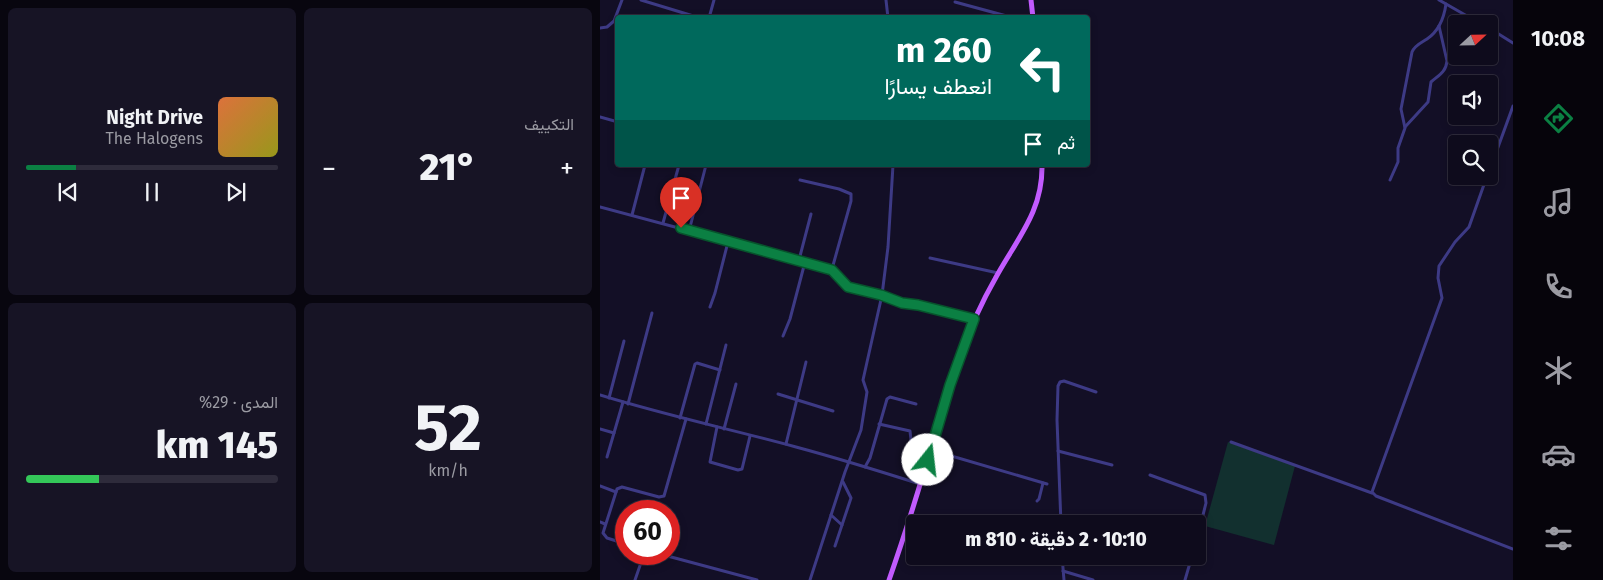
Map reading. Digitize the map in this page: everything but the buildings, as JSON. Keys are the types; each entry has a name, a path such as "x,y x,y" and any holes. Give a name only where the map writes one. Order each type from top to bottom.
{"main road":[{"path":"1031,0 1032,15"},
{"path":"889,580 950,385 974,319 998,273 1033,214 1041,188 1042,167"}],"street":[{"path":"616,15 622,0"},
{"path":"641,0 690,15"},
{"path":"710,15 714,0"},
{"path":"886,0 888,15"},
{"path":"1439,0 1465,15"},
{"path":"955,2 1003,15"},
{"path":"1405,128 1401,109 1412,52 1415,47 1435,33 1445,13 1446,4"},
{"path":"600,28 607,27 615,18"},
{"path":"1390,180 1398,162 1398,148 1405,128 1428,102 1431,82 1446,67 1447,61 1439,26"},
{"path":"1498,34 1513,43"},
{"path":"1498,147 1513,106"},
{"path":"600,118 615,121"},
{"path":"632,215 644,167"},
{"path":"663,223 678,167"},
{"path":"690,231 706,167"},
{"path":"810,580 842,481 862,428 867,393 863,380 882,295 888,247 893,167"},
{"path":"800,180 851,194 851,201 832,270"},
{"path":"1372,493 1442,298 1438,280 1439,266 1468,227 1484,185"},
{"path":"600,208 799,260 832,270 847,286 882,295 902,303 918,305 974,319"},
{"path":"799,260 811,214"},
{"path":"710,307 728,242"},
{"path":"930,258 998,273"},
{"path":"783,336 790,319 805,262"},
{"path":"628,404 652,313"},
{"path":"609,398 624,341"},
{"path":"706,424 726,345"},
{"path":"786,444 806,362"},
{"path":"680,418 695,364 720,370"},
{"path":"1061,515 1057,420 1059,384 1062,381 1096,392"},
{"path":"724,428 736,384"},
{"path":"778,394 833,410"},
{"path":"600,395 680,418 786,444 920,484"},
{"path":"865,467 870,458 888,398 916,404"},
{"path":"607,457 623,402"},
{"path":"615,540 605,537 603,533 618,488 621,487 659,497 664,496 686,419"},
{"path":"879,424 910,431 911,440 908,456"},
{"path":"717,427 710,462 740,471 750,436"},
{"path":"600,429 614,433"},
{"path":"1231,442 1372,493 1403,507 1513,549"},
{"path":"930,450 1045,483 1037,501"},
{"path":"1058,451 1112,465"},
{"path":"1150,475 1205,495 1206,503 1203,515"},
{"path":"835,546 851,498 842,481"},
{"path":"600,486 616,492"},
{"path":"831,515 842,525"},
{"path":"600,522 605,524"},
{"path":"680,559 757,580"},
{"path":"636,580 641,565"},
{"path":"1063,565 1064,580"},
{"path":"1185,580 1189,565"},
{"path":"1063,571 1093,580"}],"green space":[{"path":"1228,442 1295,466 1274,545 1206,526"}],"route":[{"path":"681,228 832,270 848,287 881,295 902,303 918,305 974,319 940,415 928,460"}]}
